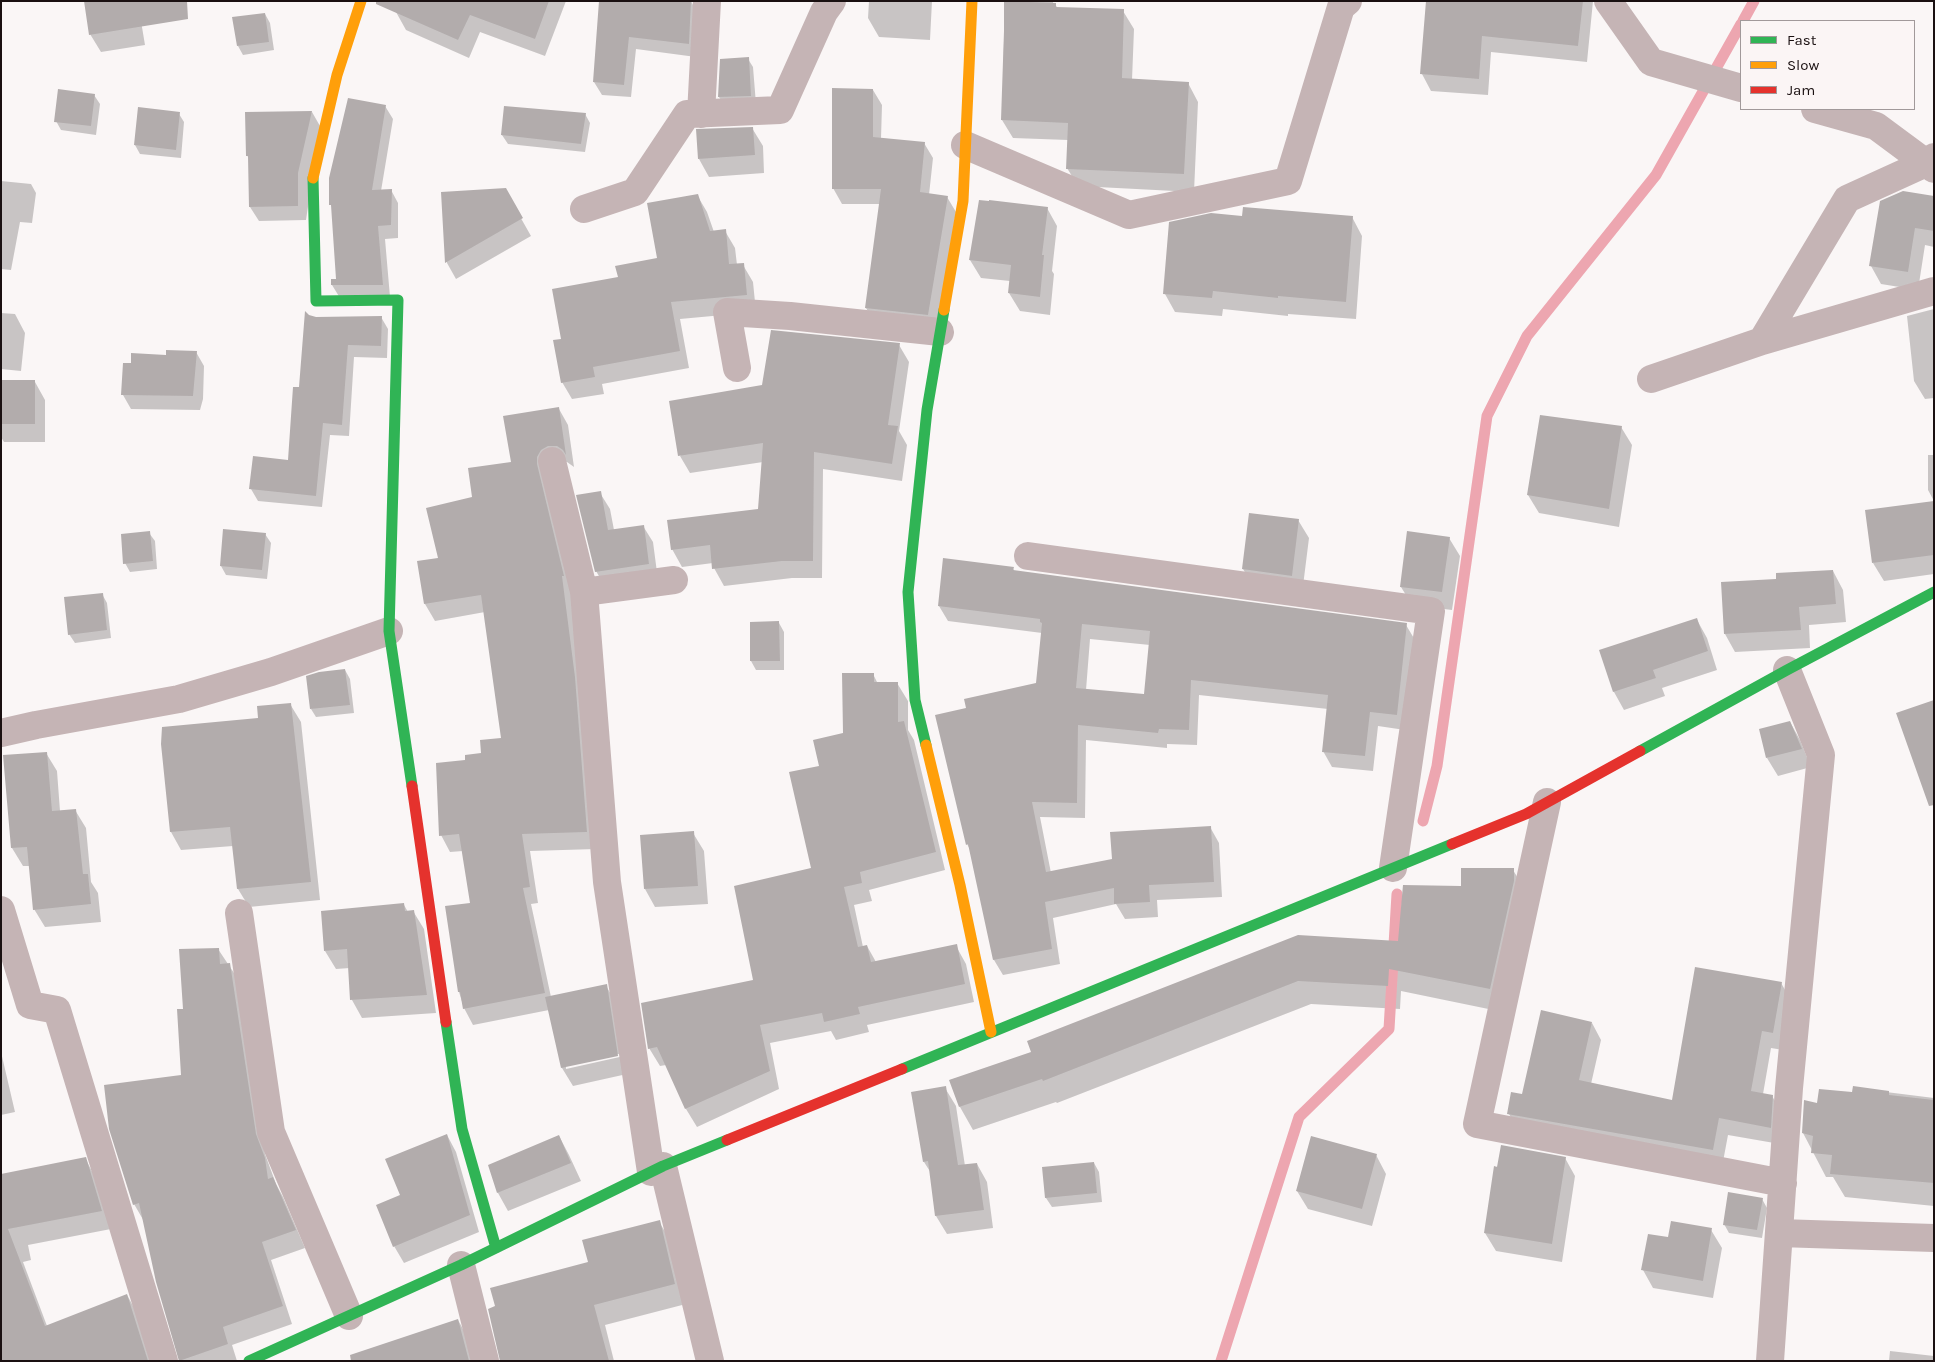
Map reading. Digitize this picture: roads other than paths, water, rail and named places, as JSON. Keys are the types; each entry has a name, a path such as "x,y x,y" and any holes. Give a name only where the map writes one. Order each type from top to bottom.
{"street":[{"path":"362,1 337,75 313,176 316,302 398,300 390,631 462,1129 496,1248"},
{"path":"701,114 707,1"},
{"path":"584,209 635,192 687,114 780,110 824,12 832,1"},
{"path":"972,1 963,201 927,410 908,592 915,700 960,885 991,1032"},
{"path":"965,145 1128,215 1288,181 1341,8 1348,1"},
{"path":"1608,1 1651,62 1740,88"},
{"path":"1820,110 1876,126 1931,163"},
{"path":"1762,341 1847,199 1931,163"},
{"path":"1651,379 1762,341 1934,291"},
{"path":"737,368 726,312 790,316 940,332"},
{"path":"552,461 584,592 607,882 657,1169 710,1361"},
{"path":"1028,556 1431,611 1393,868"},
{"path":"584,592 674,580"},
{"path":"260,1358 461,1265 657,1169 1526,814 1787,670 1934,592"},
{"path":"1,734 36,724 179,699 271,672 390,631"},
{"path":"1770,1361 1789,1088 1821,754 1787,670"},
{"path":"1547,802 1478,1124 1783,1183"},
{"path":"1,910 30,1005 57,1010 164,1361"},
{"path":"239,914 271,1132 349,1316"},
{"path":"1779,1233 1934,1238"},
{"path":"461,1265 485,1361"}],"waterway":[{"path":"1744,20 1754,1"},
{"path":"1423,821 1437,766 1487,416 1527,336 1656,175 1740,26"},
{"path":"1221,1361 1299,1117 1389,1029 1397,894"}]}
